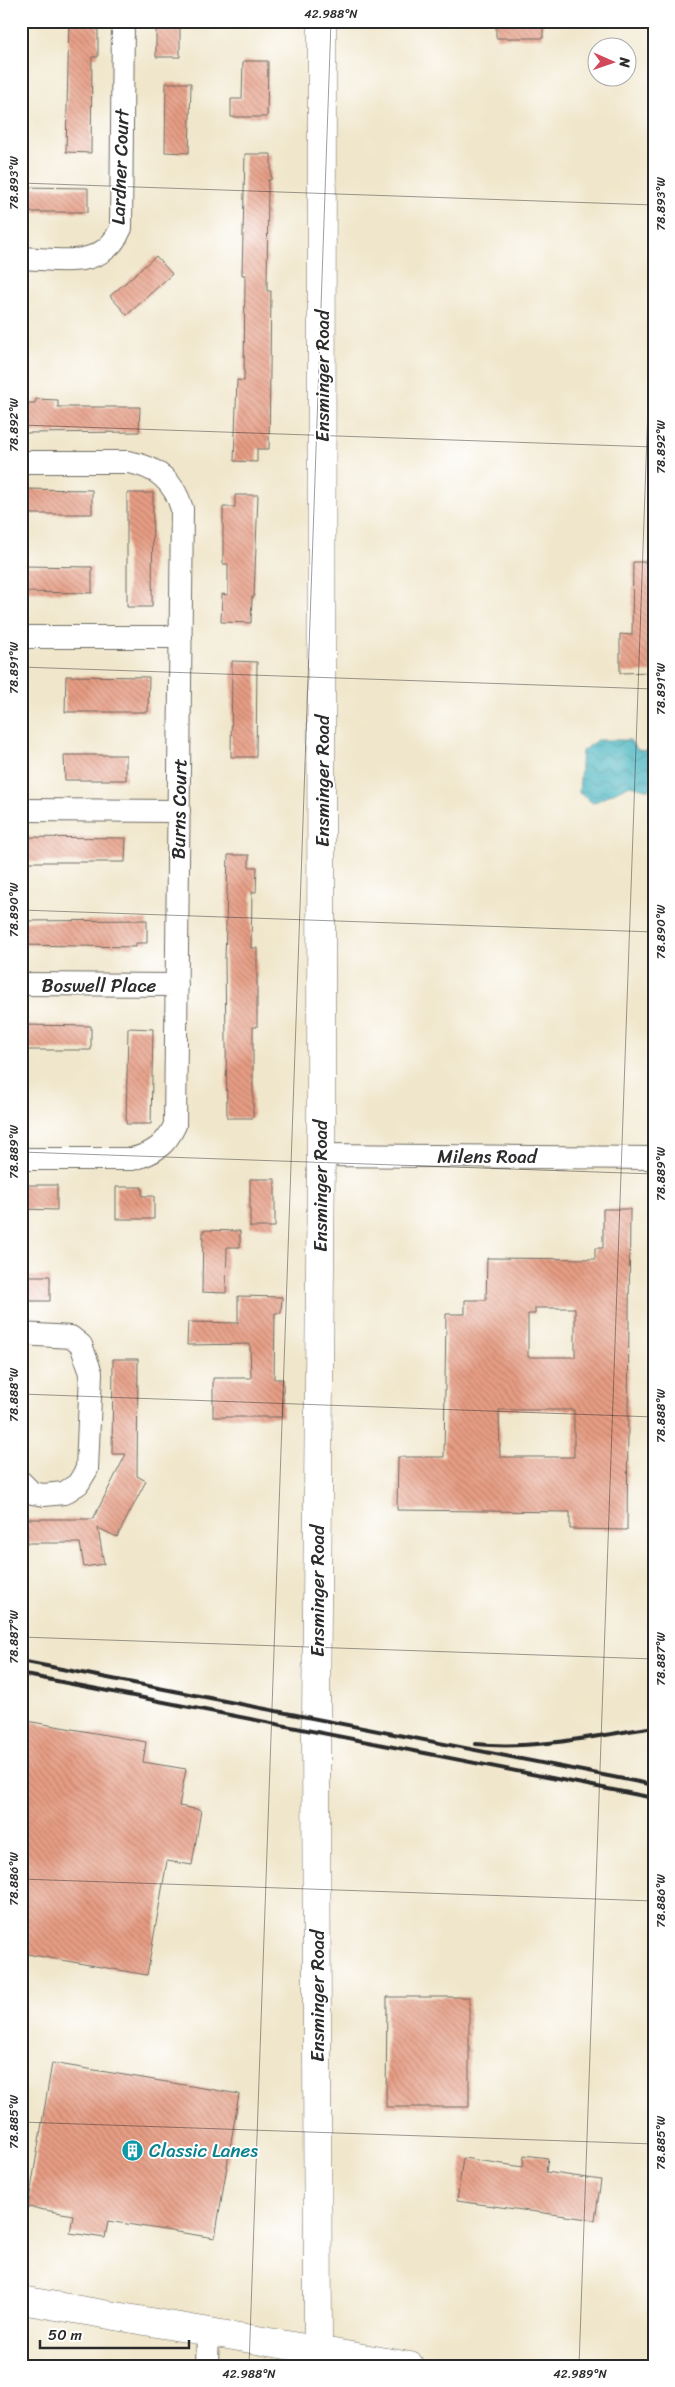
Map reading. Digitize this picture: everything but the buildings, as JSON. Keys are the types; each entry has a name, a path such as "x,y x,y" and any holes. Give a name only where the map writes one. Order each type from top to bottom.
{"street":[{"name":"Lardner Court","path":"21,258 92,258 104,252 115,242 121,228 123,21"},
{"name":"Ensminger Road","path":"318,2351 316,1719 321,1155 322,21"},
{"name":"Burns Court","path":"21,462 128,462 143,465 157,471 170,482 178,494 182,509 175,1124 169,1138 159,1148 146,1156 132,1159 21,1159"},
{"path":"21,637 181,637"},
{"path":"21,810 179,811"},
{"name":"Boswell Place","path":"21,984 177,985"},
{"name":"Milens Road","path":"321,1155 654,1158"},
{"path":"21,1334 71,1337 81,1345 91,1373 87,1469 78,1484 64,1493 44,1495 32,1493 21,1482"},
{"path":"21,2300 410,2366"},
{"path":"207,2366 208,2332"}],"water":[{"path":"597,740 630,740 638,750 647,751 654,746 654,791 630,785 593,803 579,793 582,751"}],"railway":[{"path":"21,1661 654,1785"},
{"path":"21,1674 654,1798"},
{"path":"476,1744 543,1744 654,1727"}],"place":[{"name":"Classic Lanes","path":"133,2150"}]}
